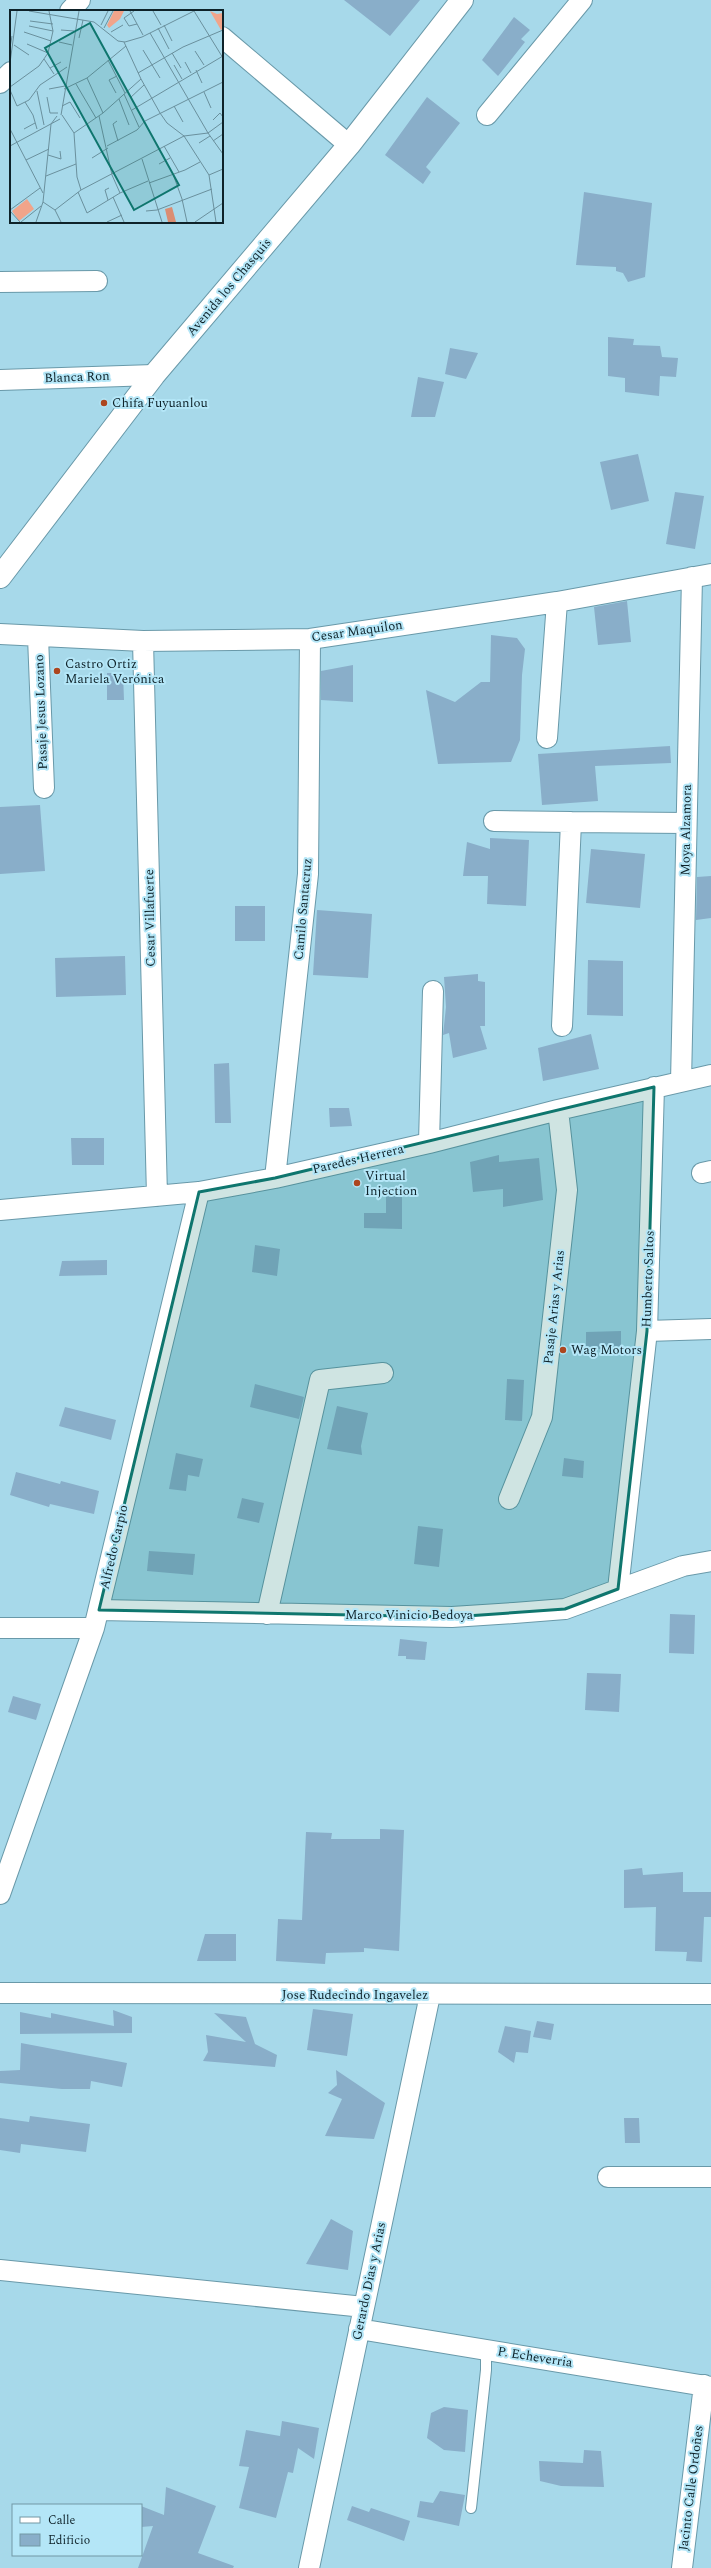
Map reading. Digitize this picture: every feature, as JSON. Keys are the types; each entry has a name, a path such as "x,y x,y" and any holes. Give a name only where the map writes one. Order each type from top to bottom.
{"street":[{"path":"71,10 80,0"},
{"name":"Avenida los Chasquis","path":"0,577 154,375 349,145 462,0"},
{"path":"487,116 582,0"},
{"path":"223,38 349,145"},
{"path":"0,282 97,281"},
{"name":"Blanca Ron","path":"0,380 154,375"},
{"name":"Cesar Maquilon","path":"0,634 143,641 310,638 557,602 711,574"},
{"name":"Moya Alzamora","path":"681,1082 692,578"},
{"path":"547,738 557,602"},
{"name":"Pasaje Jesus Lozano","path":"38,637 44,788"},
{"name":"Camilo Santacruz","path":"275,1178 308,874 310,638"},
{"name":"Cesar Villafuerte","path":"143,641 157,1196"},
{"path":"494,822 686,823"},
{"path":"562,1026 570,822"},
{"path":"429,1143 433,991"},
{"name":"Paredes Herrera","path":"0,1210 199,1192 275,1178 429,1143 654,1087 711,1075"},
{"name":"Humberto Saltos","path":"618,1589 647,1331 654,1087"},
{"name":"Pasaje Arias y Arias","path":"509,1499 542,1417 567,1190 558,1110"},
{"name":"Alfredo Carpio","path":"0,1894 96,1619 199,1192"},
{"path":"647,1331 711,1329"},
{"path":"267,1614 320,1380 382,1373"},
{"name":"Marco Vinicio Bedoya","path":"0,1628 96,1619 267,1614 452,1617 565,1609 683,1566 711,1560"},
{"name":"Jose Rudecindo Ingavelez","path":"0,1993 430,1995 711,1994"},
{"name":"Gerardo Dias y Arias","path":"309,2568 359,2329 412,2090 430,1995"},
{"path":"608,2177 711,2177"},
{"path":"0,2270 364,2306"},
{"name":"P. Echeverria","path":"359,2329 707,2386"},
{"name":"Jacinto Calle Ordoñes","path":"682,2568 707,2386"}],"lane":[{"path":"471,2508 486,2370 486,2349"}],"highlighted area":[{"path":"654,1087 647,1331 618,1589 565,1609 452,1617 99,1610 199,1192 275,1178"}],"building":[{"path":"344,0 420,0 390,36"},
{"path":"514,17 530,30 521,39 525,42 498,76 482,60"},
{"path":"427,97 460,123 426,167 431,172 423,184 385,155"},
{"path":"584,192 652,203 645,277 628,282 623,273 616,271 616,267 576,265"},
{"path":"608,337 634,339 633,345 660,346 662,357 678,358 676,377 660,376 659,396 625,392 625,378 608,376"},
{"path":"450,348 478,353 466,379 445,374"},
{"path":"418,377 444,382 435,417 411,417"},
{"path":"638,454 649,501 611,510 600,462"},
{"path":"675,492 704,496 695,549 666,544"},
{"path":"627,601 631,642 598,645 594,607"},
{"path":"491,635 517,638 525,649 522,675 520,740 511,762 438,764 426,690 455,702 481,682 490,682"},
{"path":"353,665 353,702 321,700 321,671"},
{"path":"107,673 123,673 124,700 107,700"},
{"path":"670,746 671,763 595,766 598,801 542,805 538,754"},
{"path":"40,805 45,871 0,874 0,807"},
{"path":"490,838 529,840 526,906 487,904 488,876 463,876 467,842 490,849"},
{"path":"591,849 645,854 640,908 586,903"},
{"path":"711,876 711,918 696,920 697,877"},
{"path":"235,906 265,906 265,941 235,941"},
{"path":"317,910 372,914 368,978 313,975"},
{"path":"125,956 126,995 56,997 55,958"},
{"path":"588,960 623,961 623,1016 587,1015"},
{"path":"478,974 478,981 485,982 485,1026 480,1026 487,1049 453,1058 449,1033 443,1035 446,1007 444,977"},
{"path":"591,1034 599,1069 543,1081 538,1048"},
{"path":"229,1063 231,1123 215,1123 214,1064"},
{"path":"329,1108 349,1108 352,1126 330,1127"},
{"path":"71,1138 104,1138 104,1165 72,1165"},
{"path":"499,1155 499,1162 539,1158 543,1200 503,1207 503,1189 473,1192 470,1162"},
{"path":"386,1193 402,1193 402,1229 364,1228 364,1213 386,1213"},
{"path":"255,1245 280,1249 277,1276 252,1272"},
{"path":"107,1260 107,1275 59,1276 62,1261"},
{"path":"621,1331 621,1349 586,1349 586,1332"},
{"path":"507,1379 524,1380 522,1421 505,1420"},
{"path":"255,1384 304,1397 299,1419 250,1407"},
{"path":"337,1406 368,1413 361,1446 362,1455 327,1449"},
{"path":"65,1407 116,1420 111,1440 59,1426"},
{"path":"176,1453 203,1459 199,1477 188,1475 186,1491 169,1489"},
{"path":"564,1458 584,1461 583,1478 562,1476"},
{"path":"16,1472 60,1484 61,1481 99,1491 94,1514 50,1504 49,1507 10,1495"},
{"path":"242,1498 264,1503 259,1523 237,1518"},
{"path":"418,1526 443,1529 439,1567 414,1564"},
{"path":"149,1551 195,1554 193,1575 147,1571"},
{"path":"670,1614 695,1615 694,1654 669,1653"},
{"path":"400,1639 427,1642 425,1660 406,1659 406,1656 398,1656"},
{"path":"587,1673 621,1674 619,1712 585,1710"},
{"path":"13,1696 41,1704 36,1720 8,1712"},
{"path":"380,1829 404,1830 399,1951 364,1948 364,1952 326,1953 325,1964 276,1961 278,1919 302,1920 306,1832 332,1833 331,1839 380,1839"},
{"path":"642,1868 643,1875 683,1872 683,1892 711,1892 711,1917 704,1917 702,1962 686,1961 687,1952 655,1951 656,1907 624,1908 624,1870"},
{"path":"205,1934 236,1934 236,1961 197,1961"},
{"path":"313,2009 353,2014 347,2056 307,2050"},
{"path":"113,2010 132,2017 132,2033 20,2034 20,2012 51,2018 51,2013 114,2026"},
{"path":"214,2013 246,2017 255,2044 277,2055 275,2067 203,2061 208,2052 206,2035 246,2042"},
{"path":"537,2021 554,2024 551,2040 533,2037"},
{"path":"505,2026 531,2031 528,2053 516,2052 514,2063 498,2052"},
{"path":"21,2043 127,2063 122,2087 91,2081 90,2089 62,2089 0,2083 0,2071 20,2070"},
{"path":"336,2070 385,2103 374,2139 325,2136 342,2099 328,2093 337,2085"},
{"path":"30,2116 90,2124 86,2152 21,2144 20,2153 0,2150 0,2118 29,2122"},
{"path":"624,2118 639,2118 640,2143 625,2143"},
{"path":"331,2219 353,2231 348,2270 306,2264"},
{"path":"444,2407 468,2410 465,2452 444,2450 427,2438 431,2413"},
{"path":"282,2421 319,2428 314,2459 298,2448 293,2473 288,2472 276,2518 239,2508 249,2467 239,2466 246,2430 280,2436"},
{"path":"584,2450 601,2451 604,2487 561,2486 540,2481 539,2461 583,2463"},
{"path":"166,2487 216,2506 198,2553 234,2566 233,2568 138,2568 153,2526 142,2527 142,2506 164,2515"},
{"path":"440,2491 465,2495 459,2526 417,2517 420,2501 433,2503"},
{"path":"352,2506 369,2512 371,2508 410,2521 404,2541 347,2520"}],"place":[{"name":"Chifa Fuyuanlou","path":"104,403"},
{"name":"Castro Ortiz Mariela Verónica","path":"57,671"},
{"name":"Virtual Injection","path":"357,1183"},
{"name":"Wag Motors","path":"563,1350"}]}
